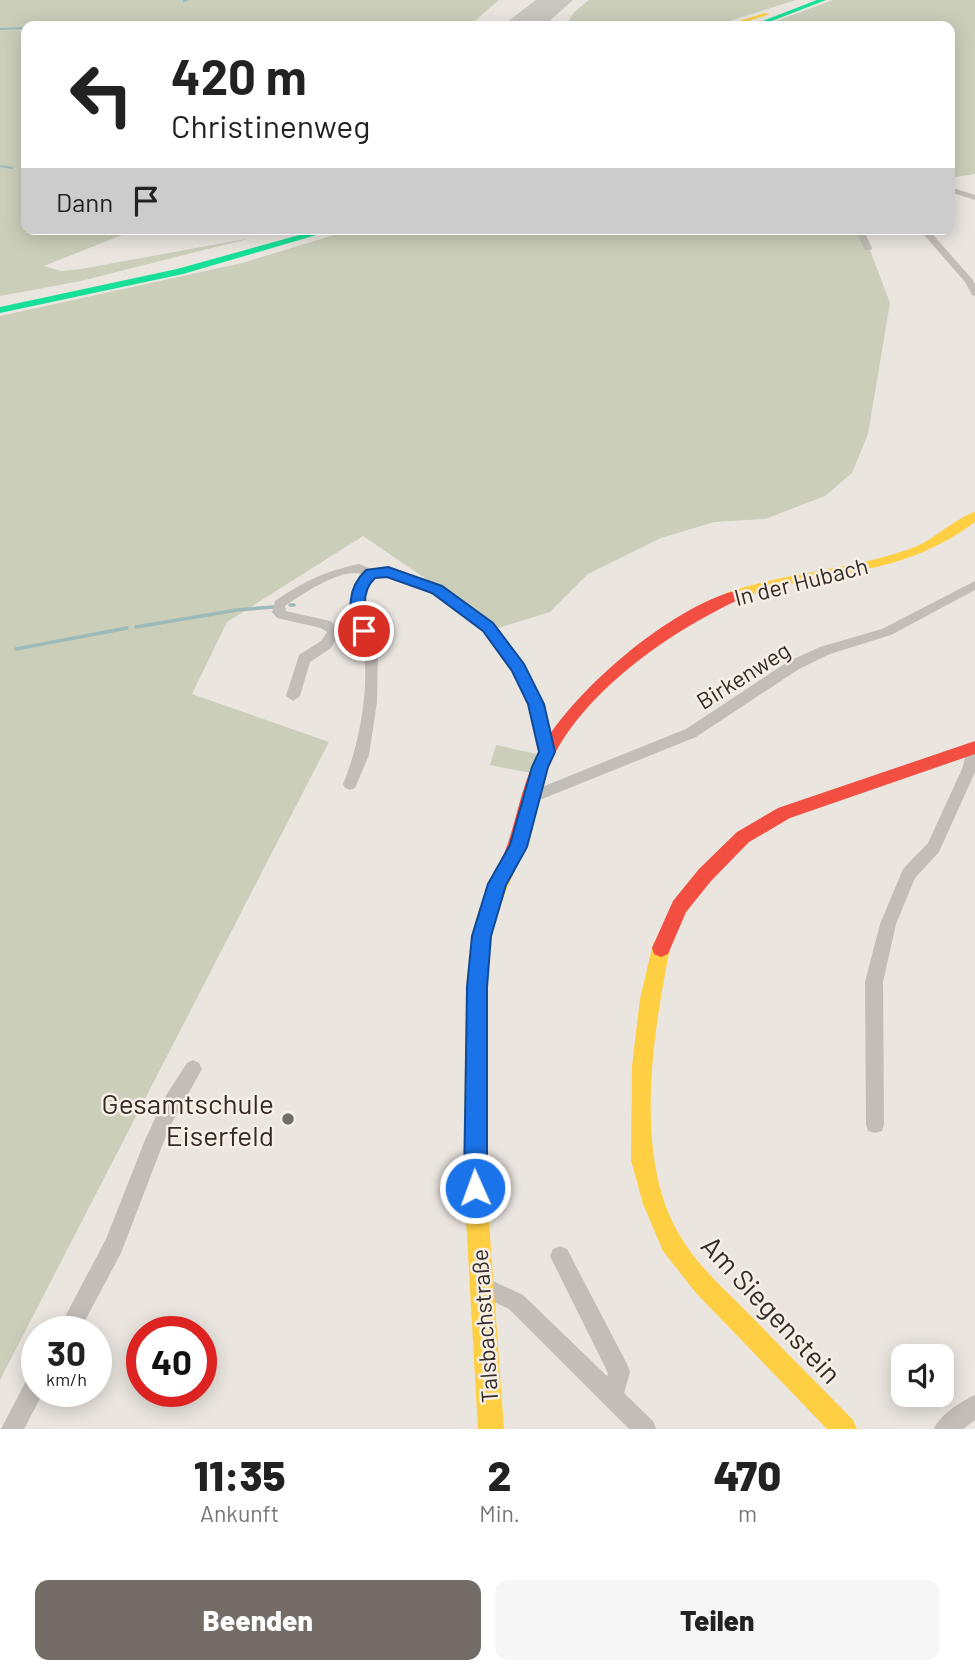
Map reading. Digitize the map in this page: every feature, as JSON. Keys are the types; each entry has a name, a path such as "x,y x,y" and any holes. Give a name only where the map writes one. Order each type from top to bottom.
{"main road":[{"path":"750,21 807,0"},
{"path":"766,21 823,0"},
{"path":"744,21 768,14"},
{"path":"0,301 174,265 284,235"},
{"path":"0,310 190,269 311,235"},
{"name":"In der Hubach","path":"547,752 609,681 674,627 710,606 754,589 846,570 926,548 955,535 975,516"},
{"name":"Am Siegenstein","path":"844,1429 704,1285 671,1243 654,1204 642,1160 642,1066 650,999 662,945 679,907 705,875 743,837 784,813 974,748"},
{"name":"Talsbachstraße","path":"491,1429 474,1163 477,987 481,936 489,904 518,847 547,752"}],"street":[{"path":"955,191 975,198"},
{"path":"862,235 868,248"},
{"path":"928,235 969,281 975,293"},
{"path":"293,696 304,659 322,649 334,630 315,621 282,615 279,604 293,593 337,573 359,569 371,573 388,572 437,590 488,627 518,668 536,704 547,752"},
{"path":"350,784 362,755 370,702 371,649 356,612 362,582 371,573"},
{"name":"Birkenweg","path":"533,797 664,746 691,733 794,665 825,650 886,632 975,585"},
{"path":"875,1124 874,982 888,924 909,874 934,847 969,769 974,748"},
{"path":"76,1316 109,1255 163,1118 175,1094 193,1069"},
{"path":"560,1256 620,1372 613,1395"},
{"path":"482,1286 516,1302 645,1429"},
{"path":"945,1429 975,1406"},
{"path":"12,1429 24,1407"}],"green space":[{"path":"0,0 499,0 475,21 21,21 21,235 122,235 44,266 61,271 81,269 251,238 81,281 0,296"},
{"path":"589,0 796,0 730,21 569,21 574,12"},
{"path":"833,0 975,0 975,174 955,177 955,21 776,21"},
{"path":"334,235 864,235 890,303 868,434 852,473 825,496 765,519 714,522 661,538 588,574 550,612 498,628 363,536 227,622 192,694 329,742 33,1316 21,1316 21,1339 0,1380 0,316 242,263"},
{"path":"496,745 541,755 536,774 490,765"}],"waterway":[{"path":"0,29 21,28"},
{"path":"0,166 12,168"},
{"path":"136,627 237,610 273,607"},
{"path":"16,649 127,628"}],"runway":[{"path":"530,21 557,0"}],"traffic: fast":[{"path":"766,21 823,0"},
{"path":"0,310 179,272 311,235"}],"traffic: slow":[{"path":"743,21 767,14"},
{"path":"731,597 776,583 869,565 915,552 939,541 975,516"},
{"path":"491,1429 474,1166 477,974 485,919 508,865"},
{"path":"661,948 650,999 642,1066 642,1160 654,1204 671,1243 704,1285 844,1429"}],"traffic: jam":[{"path":"508,865 519,841 541,764 554,740 573,715 596,690 650,645 679,625 731,597"},
{"path":"661,948 679,907 705,875 743,837 784,813 975,747"}],"place":[{"name":"Gesamtschule Eiserfeld","path":"288,1119"}],"route":[{"path":"364,631 356,612 362,582 371,573 388,572 437,590 463,607 488,627 518,668 536,704 547,752 540,767 518,847 489,904 481,936 477,987 475,1188"}]}
